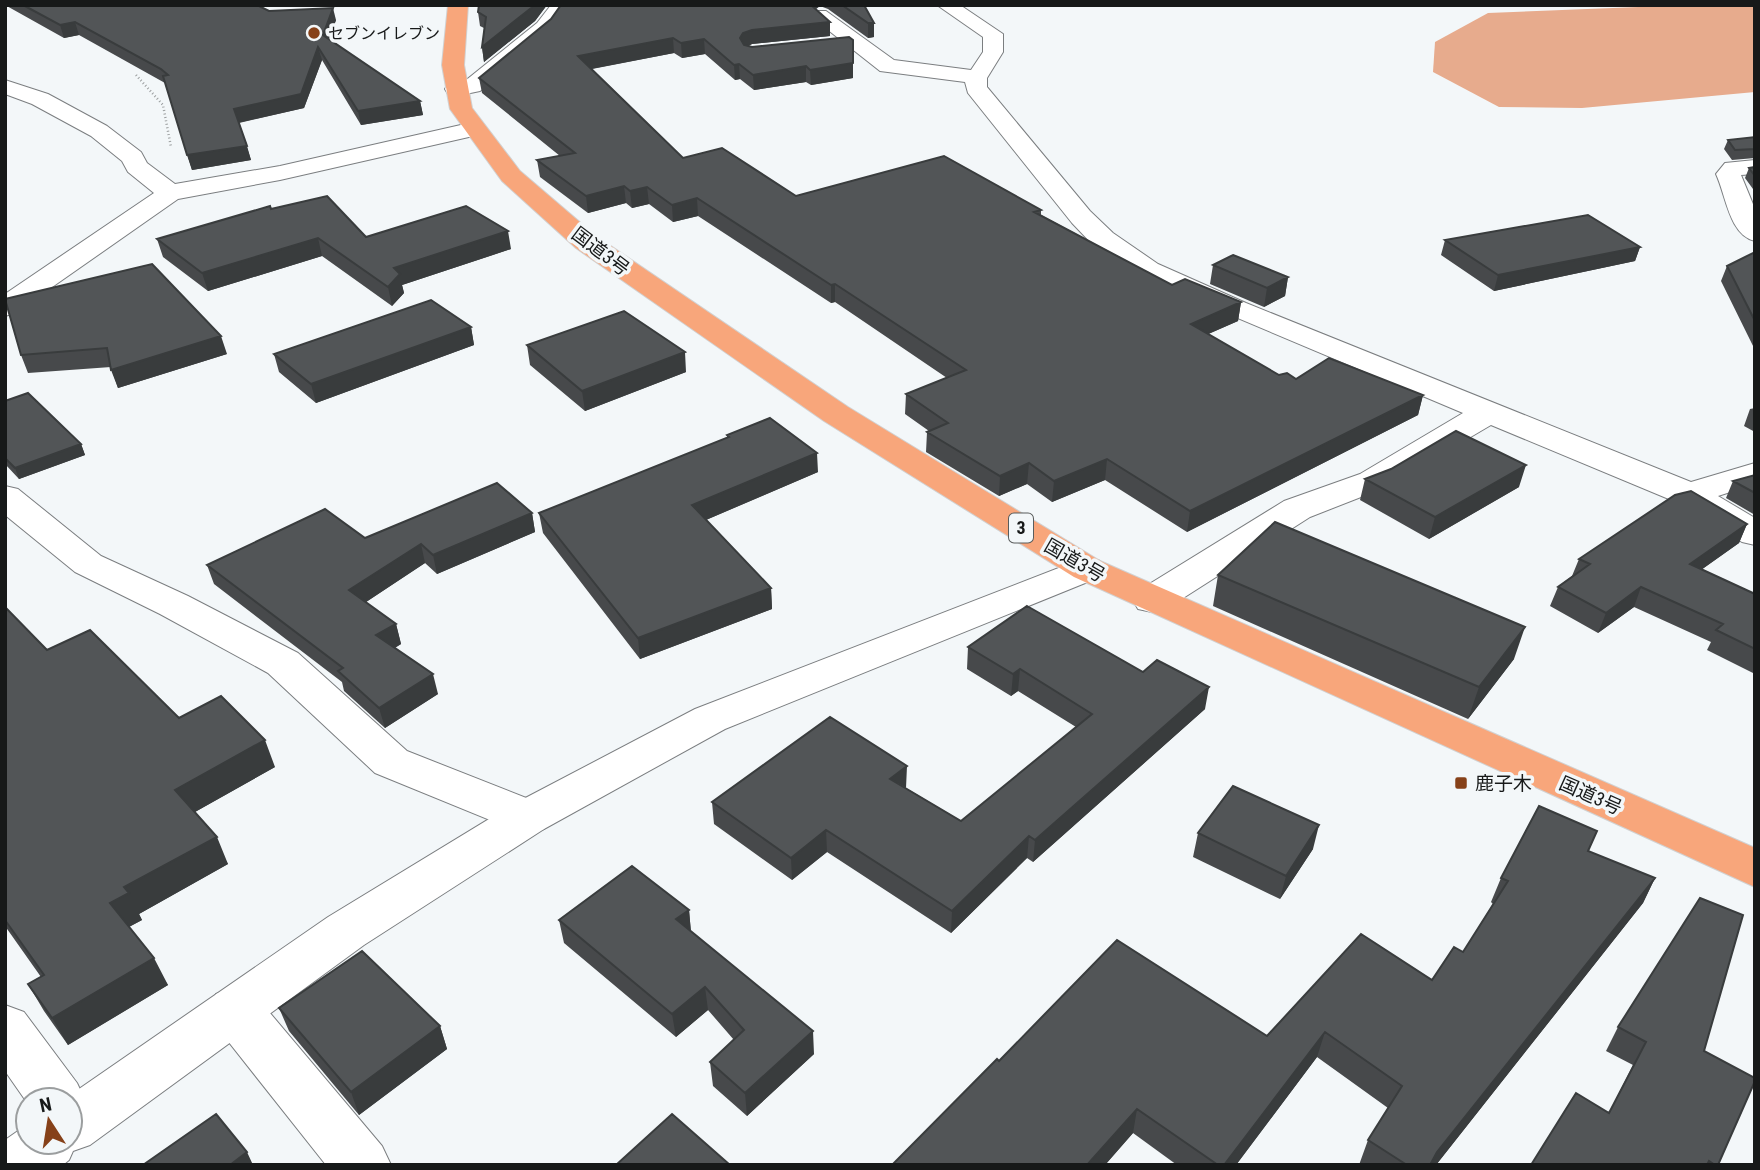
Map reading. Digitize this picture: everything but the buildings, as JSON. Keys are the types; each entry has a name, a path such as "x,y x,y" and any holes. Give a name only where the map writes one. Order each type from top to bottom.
{"highway":[{"name":"国道3号","path":"458,5 453,65 461,109 511,176 586,243 836,414 1087,569 1755,869"}],"street":[{"path":"456,89 472,86 544,27 561,5"},
{"path":"946,5 993,34 993,55 976,77 976,88 1081,217 1103,239 1148,270 1236,309 1689,494 1755,534"},
{"path":"819,15 888,66 976,77"},
{"path":"829,45 855,42"},
{"path":"5,87 40,99 99,131 161,186"},
{"path":"5,307 161,186 280,173 474,129"},
{"path":"1755,167 1734,168 1728,174 1738,191 1748,226 1755,233"},
{"path":"1153,600 1297,509 1372,481 1489,412"},
{"path":"1689,494 1755,473"},
{"path":"5,497 88,564 174,605 283,663 391,762 528,817"},
{"path":"84,1109 235,1010 346,931 528,817 710,719 1087,569"},
{"path":"235,1010 362,1165"},
{"path":"5,1028 41,1086"}],"path":[{"path":"136,75 163,105 171,149 169,165 161,186"}],"shaded area":[{"path":"1755,5 1755,92 1582,108 1499,107 1433,72 1435,42 1488,13"}],"place":[{"name":"セブンイレブン","path":"314,33"},
{"name":"鹿子木","path":"1461,783"}]}
